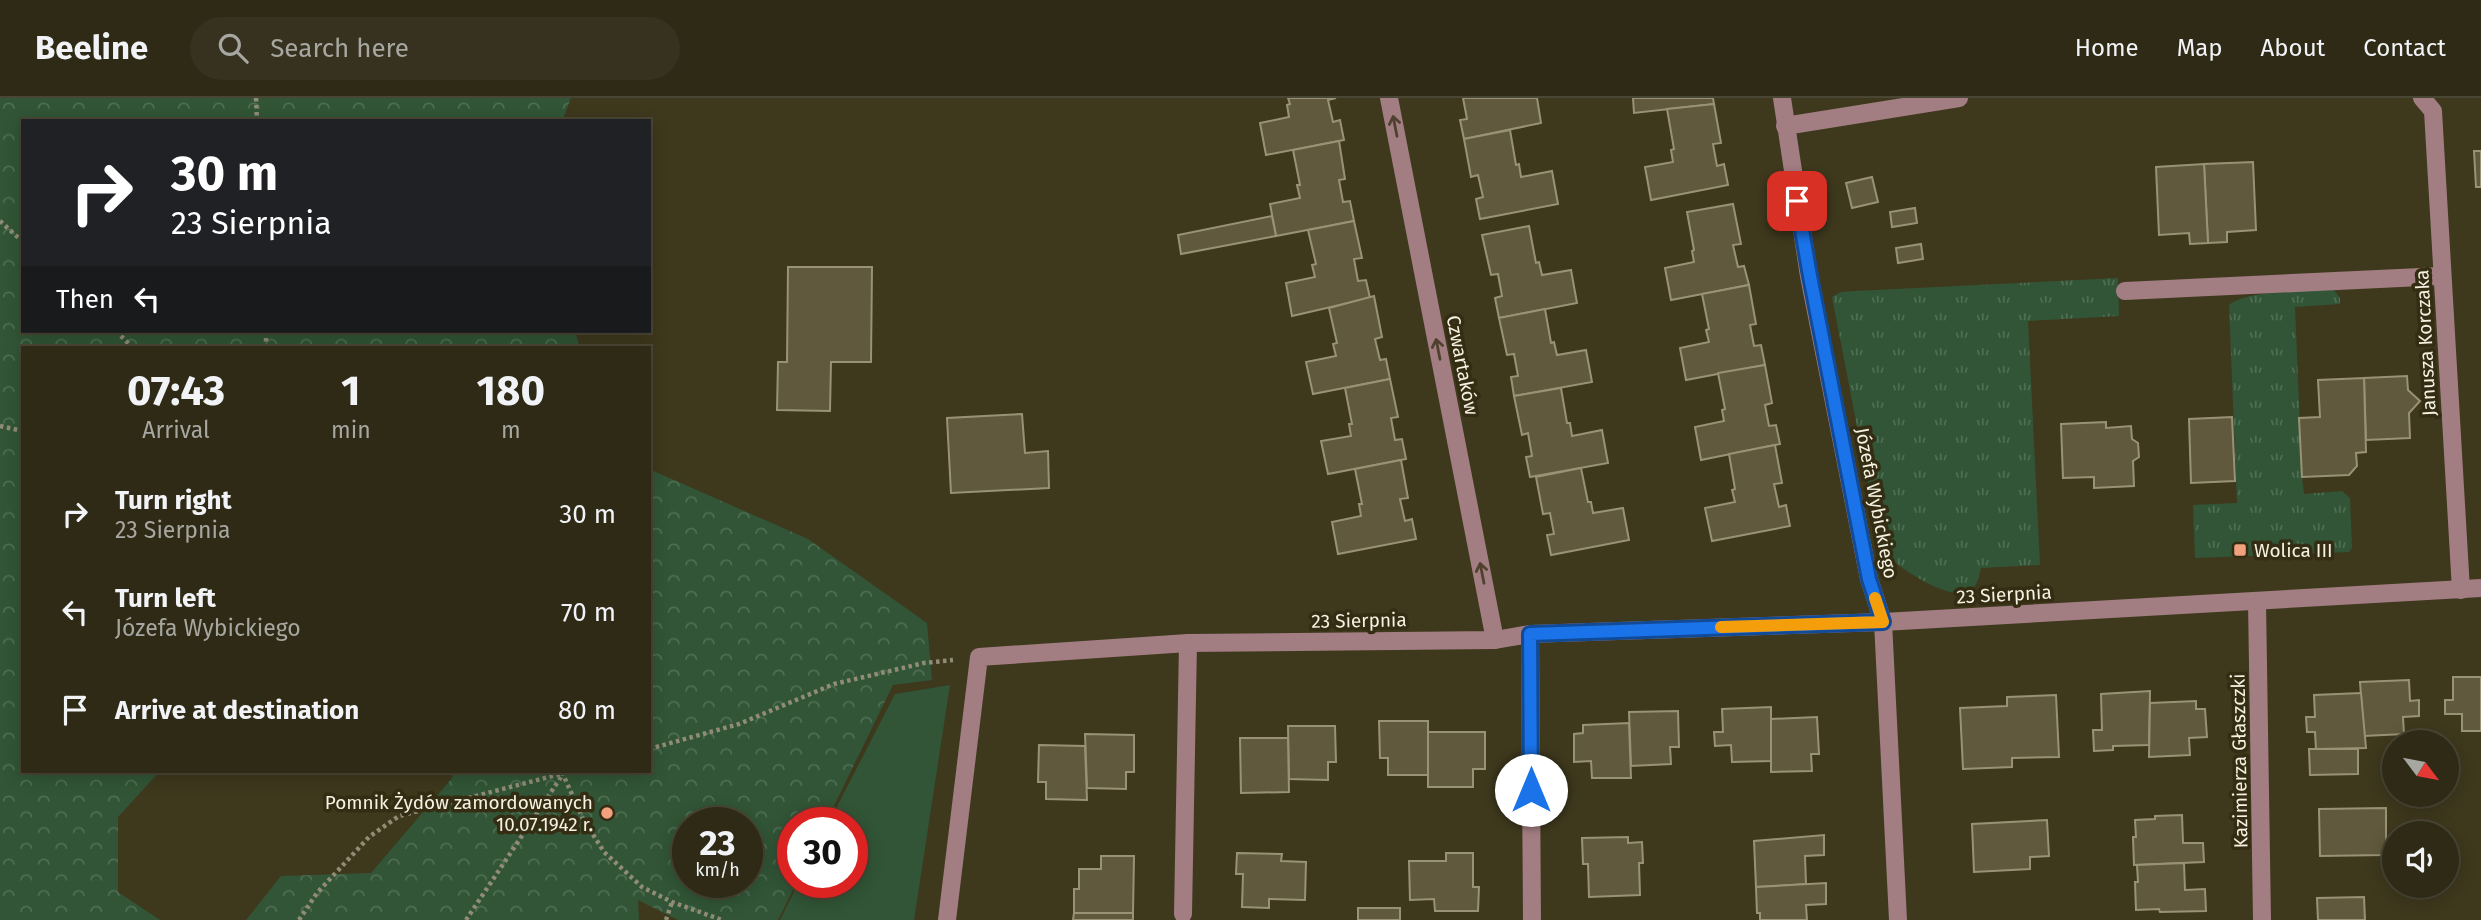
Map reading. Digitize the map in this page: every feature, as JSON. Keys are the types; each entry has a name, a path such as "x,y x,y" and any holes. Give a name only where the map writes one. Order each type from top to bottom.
{"street":[{"name":"Czwartaków","path":"1389,98 1495,640"},
{"name":"Józefa Wybickiego","path":"1782,98 1810,276 1869,579 1883,622 1898,920"},
{"path":"1785,126 1959,98"},
{"name":"Janusza Korczaka","path":"2422,98 2433,111 2460,590"},
{"path":"2126,290 2442,276"},
{"name":"23 Sierpnia","path":"979,657 1188,643 1495,640 1530,634 1883,622 2481,588"},
{"name":"Kazimierza Głaszczki","path":"2257,601 2262,920"},
{"path":"1530,634 1532,920"},
{"path":"1183,914 1188,643"},
{"path":"947,920 979,657"}],"path":[{"path":"256,98 257,119"},
{"path":"0,221 21,241"},
{"path":"118,333 131,346"},
{"path":"0,426 21,431"},
{"path":"651,748 739,723 834,684 924,663 979,657"},
{"path":"299,920 317,892 369,837 399,816 561,773"},
{"path":"466,920 564,773"},
{"path":"565,773 582,817 604,852 642,887 722,920"},
{"path":"666,920 673,902"}],"green space":[{"path":"0,98 571,98 563,119 21,119 21,333 576,333 579,346 21,346 21,773 158,773 118,817 118,892 160,920 0,920"},
{"path":"2118,278 2119,316 2028,321 2040,565 1981,568 1974,588 1961,594 1930,585 1902,568 1879,540 1832,297 1841,292 1855,291"},
{"path":"2333,289 2340,298 2340,304 2295,307 2302,477 2304,494 2342,491 2350,498 2352,548 2349,552 2195,558 2193,505 2237,503 2229,305 2249,296"},
{"path":"651,470 808,539 927,623 932,680 893,685 833,807 777,807 777,898 789,898 778,920 678,920 638,900 639,920 246,920 281,876 371,873 453,777 451,773 651,773"},
{"path":"950,685 914,920 780,920 791,898 868,898 868,807 837,807 895,694"}],"building":[{"path":"1288,98 1336,98 1328,100 1333,122 1340,120 1344,140 1266,155 1260,123 1289,117"},
{"path":"1463,98 1537,98 1541,123 1464,139 1460,120 1467,119"},
{"path":"1633,98 1713,98 1714,104 1634,113"},
{"path":"1714,104 1721,143 1713,144 1717,166 1724,164 1728,185 1651,200 1645,167 1673,162 1671,150 1674,149 1667,109"},
{"path":"1510,130 1516,165 1519,164 1521,177 1552,171 1558,204 1480,219 1476,199 1483,197 1478,175 1471,177 1464,139"},
{"path":"1339,141 1345,179 1339,180 1343,202 1350,201 1354,221 1276,236 1270,204 1300,198 1293,150"},
{"path":"2474,151 2481,151 2481,187 2476,187"},
{"path":"2253,162 2256,230 2227,232 2227,242 2208,243 2204,164"},
{"path":"2204,164 2208,243 2190,244 2189,233 2159,235 2156,167"},
{"path":"1872,177 1878,202 1852,208 1846,183"},
{"path":"1733,204 1741,244 1733,245 1738,267 1744,266 1749,285 1671,300 1665,268 1694,262 1687,212"},
{"path":"1915,208 1917,223 1892,227 1890,212"},
{"path":"1272,216 1276,236 1181,254 1178,235"},
{"path":"1354,221 1362,258 1354,259 1358,281 1366,280 1370,298 1292,316 1286,283 1315,277 1312,265 1316,264 1308,230"},
{"path":"1529,226 1536,263 1539,262 1542,275 1571,270 1577,303 1499,318 1495,298 1502,296 1498,274 1491,275 1482,235"},
{"path":"1921,244 1923,259 1898,263 1896,248"},
{"path":"788,267 872,267 871,362 831,362 830,411 777,410 778,362 787,362"},
{"path":"1749,285 1756,324 1750,325 1754,346 1761,345 1765,365 1686,380 1680,348 1709,342 1702,294"},
{"path":"1374,296 1382,337 1375,339 1380,360 1386,359 1390,379 1313,394 1306,362 1336,356 1333,344 1337,343 1329,308"},
{"path":"1545,309 1551,343 1554,342 1557,355 1586,350 1592,382 1514,396 1511,377 1518,376 1514,354 1507,355 1499,318"},
{"path":"1765,365 1772,403 1765,405 1769,426 1776,425 1780,444 1701,460 1695,427 1724,421 1722,410 1725,409 1718,373"},
{"path":"2407,376 2408,390 2420,401 2409,413 2410,438 2366,440 2364,378"},
{"path":"2364,378 2366,452 2356,453 2357,466 2349,475 2302,477 2299,418 2320,417 2318,380"},
{"path":"1390,379 1398,417 1391,418 1395,440 1402,439 1406,459 1328,474 1321,441 1351,436 1349,424 1352,424 1345,388"},
{"path":"1561,388 1572,436 1602,430 1608,463 1530,477 1526,457 1532,456 1528,433 1522,435 1514,396"},
{"path":"1022,414 1025,453 1048,451 1049,488 951,493 947,418"},
{"path":"2232,417 2235,481 2191,483 2189,419"},
{"path":"2106,422 2106,428 2131,426 2132,439 2138,443 2139,457 2133,461 2134,486 2094,488 2094,477 2063,478 2061,424"},
{"path":"1775,445 1782,483 1774,484 1779,507 1786,505 1790,526 1712,541 1705,508 1735,502 1729,454"},
{"path":"1401,460 1408,498 1400,499 1405,521 1412,519 1416,539 1338,554 1332,522 1361,516 1359,504 1362,504 1355,469"},
{"path":"1581,468 1593,513 1623,508 1629,540 1551,555 1547,535 1554,534 1550,513 1543,514 1536,477"},
{"path":"2453,677 2481,677 2481,731 2462,731 2462,714 2445,714 2445,700 2453,700"},
{"path":"2409,680 2410,701 2419,700 2419,716 2403,717 2404,730 2382,730 2382,735 2364,736 2360,682"},
{"path":"2150,691 2149,745 2113,746 2113,750 2094,751 2093,730 2102,730 2101,694"},
{"path":"2361,693 2366,748 2316,749 2315,732 2307,732 2306,717 2315,717 2314,695"},
{"path":"2056,695 2059,757 2012,758 2012,767 1963,769 1960,708 2007,706 2007,697"},
{"path":"2196,701 2196,709 2205,709 2207,737 2189,738 2190,755 2149,757 2150,703"},
{"path":"1771,707 1771,761 1732,762 1731,745 1715,746 1714,732 1723,732 1722,709"},
{"path":"1678,711 1679,747 1670,747 1671,764 1631,766 1629,712"},
{"path":"1817,717 1819,754 1811,754 1812,771 1771,772 1771,719"},
{"path":"1379,721 1428,721 1428,775 1388,775 1388,758 1380,758"},
{"path":"1629,723 1631,778 1592,778 1591,761 1574,762 1574,734 1583,733 1583,725"},
{"path":"1288,726 1335,726 1336,762 1328,762 1328,780 1289,779"},
{"path":"1428,732 1485,732 1485,769 1473,769 1473,787 1428,787"},
{"path":"1085,734 1134,735 1134,772 1126,772 1126,789 1087,788"},
{"path":"1240,738 1288,738 1289,792 1241,793"},
{"path":"1039,745 1085,746 1087,800 1046,799 1046,782 1038,782"},
{"path":"2309,749 2358,749 2358,774 2310,775"},
{"path":"2386,808 2386,821 2382,821 2382,855 2320,856 2319,809"},
{"path":"2182,815 2183,843 2203,843 2204,862 2134,865 2135,820"},
{"path":"2047,820 2049,856 2030,857 2030,869 1974,872 1972,824"},
{"path":"1824,835 1824,855 1805,856 1806,884 1756,887 1754,841"},
{"path":"1628,837 1628,843 1642,842 1643,863 1639,863 1640,895 1589,897 1588,864 1583,864 1582,838"},
{"path":"1237,853 1282,854 1281,861 1306,862 1305,900 1269,899 1269,908 1242,907 1243,874 1236,874"},
{"path":"1446,853 1473,853 1473,887 1479,887 1478,911 1435,911 1434,899 1410,900 1409,861 1446,861"},
{"path":"1101,856 1134,856 1133,913 1074,913 1074,889 1079,889 1079,869 1101,869"},
{"path":"2184,863 2185,890 2205,889 2206,911 2136,910 2137,865"},
{"path":"1826,883 1826,904 1806,905 1807,920 1760,920 1760,913 1757,913 1756,887"},
{"path":"2364,897 2365,920 2318,920 2317,898"},
{"path":"1358,908 1400,908 1400,920 1358,920"},
{"path":"1074,913 1133,913 1133,920 1073,920"}],"slow traffic":[{"path":"1721,627 1883,622 1875,598"}],"place":[{"name":"Wolica III","path":"2240,550"},
{"name":"Pomnik Żydów zamordowanych 10.07.1942 r.","path":"607,813"}],"route":[{"path":"1531,790 1530,634 1883,622 1869,579 1797,201"}]}
